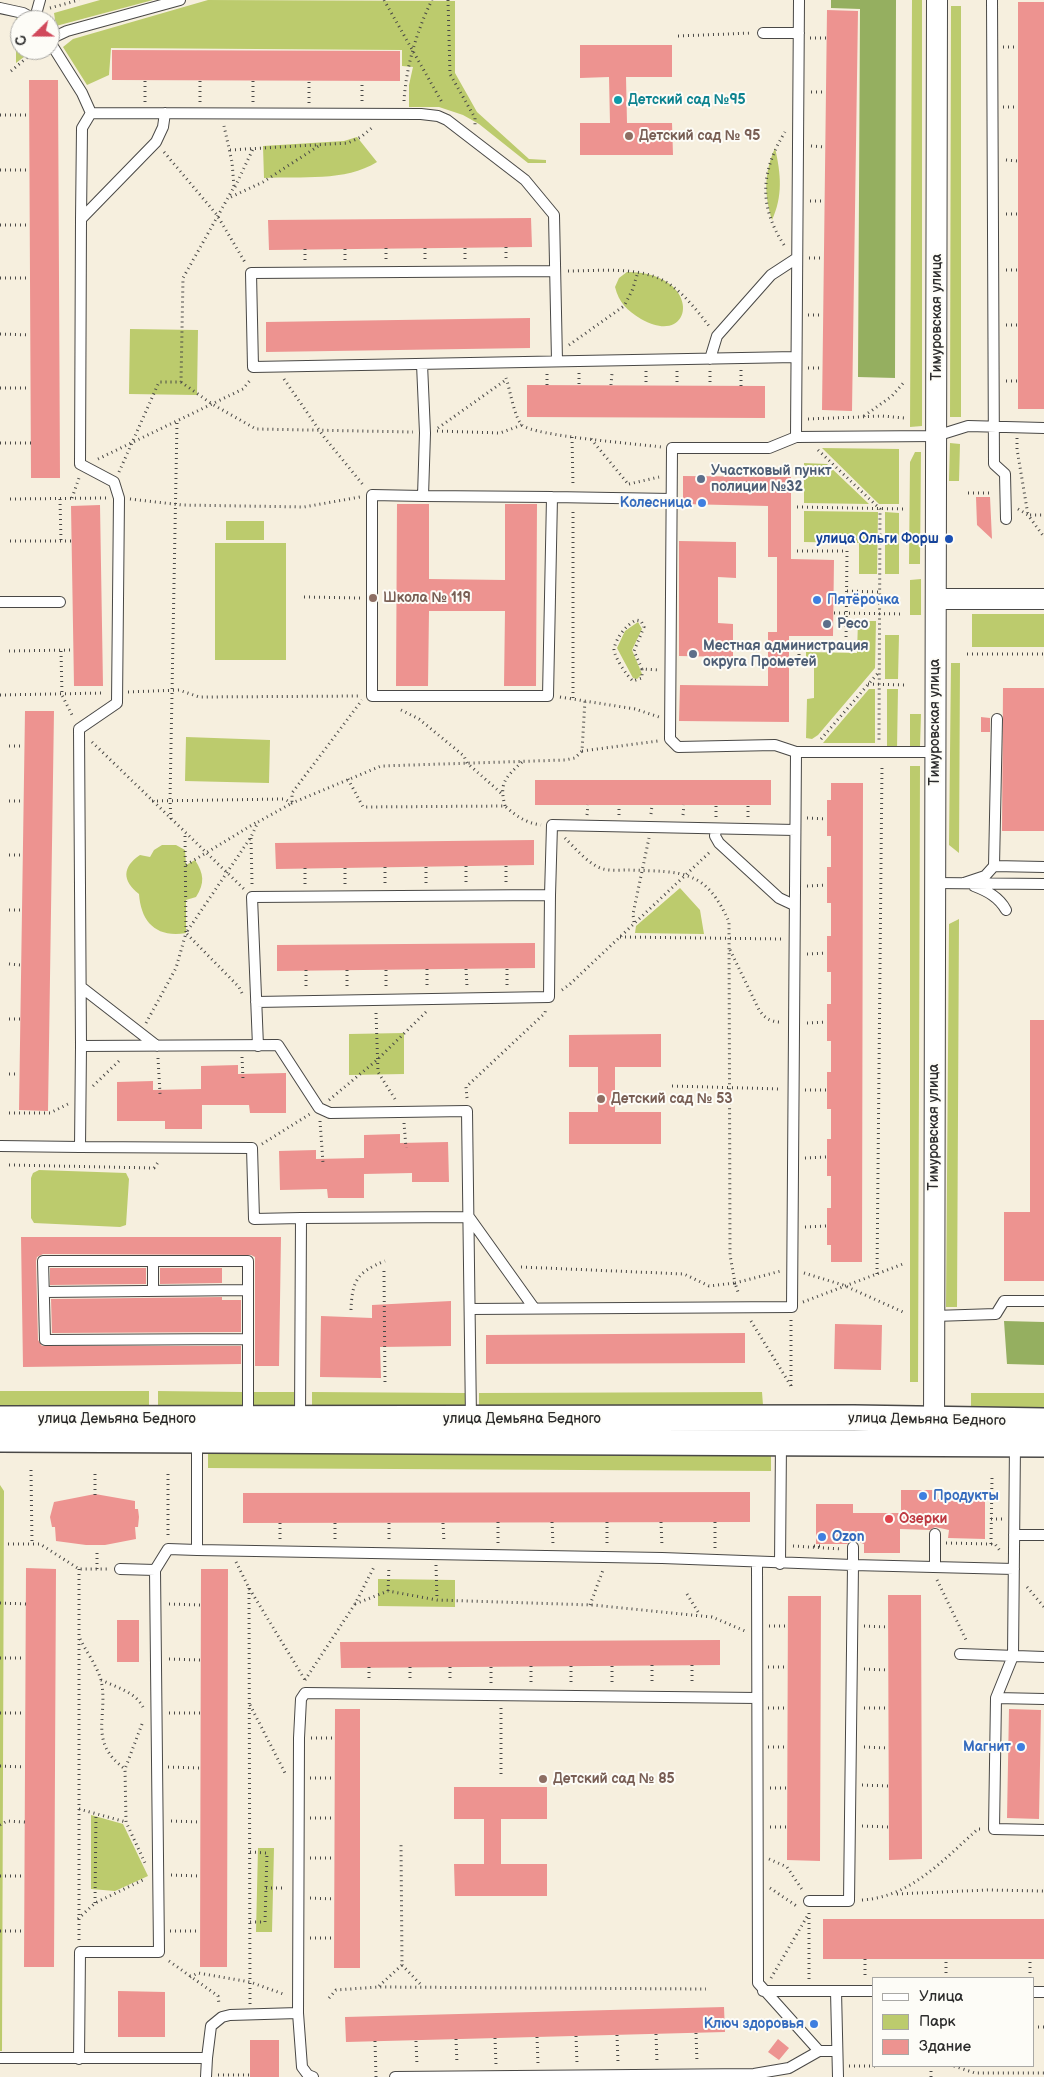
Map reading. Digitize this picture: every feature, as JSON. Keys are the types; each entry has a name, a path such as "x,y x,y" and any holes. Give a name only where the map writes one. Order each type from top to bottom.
{"street":[{"name":"Тимуровская улица","path":"934,1432 937,0"},
{"path":"936,599 1044,599"},
{"name":"улица Демьяна Бедного","path":"0,1419 196,1429 934,1432 1044,1421"},
{"name":"улица Демьяна Бедного","path":"0,1439 196,1429"},
{"name":"улица Демьяна Бедного","path":"934,1432 1015,1444 1044,1444"}],"lane":[{"path":"60,35 67,31 180,0"},
{"path":"799,0 796,419 800,437"},
{"path":"992,0 994,464 1005,474 1006,519"},
{"path":"0,8 13,10"},
{"path":"758,33 799,33"},
{"path":"60,58 91,113"},
{"path":"91,113 404,114 438,116 447,120 525,180 554,215 557,358"},
{"path":"80,1147 82,1046 79,729 117,702 119,498 114,482 80,464 82,128 91,113"},
{"path":"81,219 156,142 163,127 165,113"},
{"path":"710,358 717,336 771,275 797,258"},
{"path":"555,271 252,273 252,366 502,362 557,358 796,357"},
{"path":"422,364 423,496"},
{"path":"935,752 796,752 776,746 678,747 670,740 672,670 672,448 769,448 800,437 936,436 968,426 1044,428"},
{"path":"552,497 548,696 372,696 372,495 672,498"},
{"path":"0,602 60,602"},
{"path":"964,882 985,876 994,866 998,719"},
{"path":"470,1308 792,1307 791,1227 796,752"},
{"path":"256,1002 549,997 552,826 795,830"},
{"path":"716,829 715,836 719,843 780,898 794,905"},
{"path":"994,866 1044,867"},
{"path":"964,882 986,890 1002,902 1006,910"},
{"path":"935,883 1044,884"},
{"path":"258,1046 252,897 550,895"},
{"path":"81,986 140,1034 158,1046"},
{"path":"82,1046 278,1045 320,1108 330,1113 467,1111 472,1430"},
{"path":"0,1146 252,1148 254,1219 469,1217"},
{"path":"469,1217 534,1308"},
{"path":"300,1430 301,1218"},
{"path":"248,1339 45,1340 43,1261 248,1262 249,1429"},
{"path":"153,1291 154,1261"},
{"path":"44,1292 248,1290"},
{"path":"934,1316 996,1314 1004,1301 1044,1301"},
{"path":"196,1429 197,1550"},
{"path":"780,1430 780,1564"},
{"path":"1015,1444 1013,1656 996,1698 994,1829 1044,1830"},
{"path":"1014,1535 1044,1535"},
{"path":"935,1539 935,1568"},
{"path":"809,1901 849,1901 853,1548"},
{"path":"79,2059 80,1952 159,1952 154,1876 158,1821 157,1767 152,1713 156,1659 155,1570 168,1549 662,1558 780,1564 1014,1569"},
{"path":"757,1563 758,1984 819,2051"},
{"path":"120,1569 155,1570"},
{"path":"960,1654 1044,1656"},
{"path":"313,2077 302,2067 298,2013 299,1738 300,1699 305,1693 652,1697 757,1703"},
{"path":"996,1698 1044,1699"},
{"path":"763,1991 869,1991"},
{"path":"836,1991 837,2072"},
{"path":"206,2076 211,2026 222,2017 250,2014 298,2013"},
{"path":"395,2077 754,2074 777,2071 800,2064 819,2051 836,2052"},
{"path":"0,2058 207,2058"}],"path":[{"path":"48,10 52,7 79,0"},
{"path":"384,0 445,108 447,120"},
{"path":"404,114 405,81 424,16 432,0"},
{"path":"448,0 450,74 475,118 473,140"},
{"path":"678,36 758,33"},
{"path":"11,71 24,60"},
{"path":"145,80 145,113"},
{"path":"200,80 200,113"},
{"path":"253,81 253,113"},
{"path":"309,114 310,81"},
{"path":"362,81 362,114"},
{"path":"220,113 230,150 234,187"},
{"path":"230,150 320,145 354,141 382,119 382,114"},
{"path":"0,115 30,115"},
{"path":"797,258 787,250 779,238 766,197 766,177 775,148 786,129 798,120"},
{"path":"156,142 217,215 252,273"},
{"path":"230,198 263,182 320,145"},
{"path":"181,382 183,278 217,215 230,198 253,149"},
{"path":"0,170 30,170"},
{"path":"0,225 30,225"},
{"path":"555,271 638,272 664,280 674,287 717,336"},
{"path":"557,358 624,306 632,291 638,272"},
{"path":"0,278 30,278"},
{"path":"0,334 30,335"},
{"path":"502,362 522,425 528,428 572,437 672,448"},
{"path":"72,498 84,466 247,386 252,366"},
{"path":"10,499 119,498 175,505 304,507 372,495 319,430 275,367"},
{"path":"507,379 434,430 500,433 522,425"},
{"path":"864,417 892,396 905,381"},
{"path":"114,482 159,382 181,382 212,404 256,429 424,433"},
{"path":"0,388 30,388"},
{"path":"796,419 905,418"},
{"path":"171,819 171,690 177,422"},
{"path":"1018,428 1017,450 1028,515 1044,537"},
{"path":"572,437 573,698"},
{"path":"800,437 880,509 881,753 876,1274"},
{"path":"590,439 642,498"},
{"path":"0,443 31,443"},
{"path":"968,493 1006,493"},
{"path":"60,499 60,542"},
{"path":"796,507 904,509"},
{"path":"1028,515 1044,515"},
{"path":"10,541 72,541"},
{"path":"797,551 847,551 846,644 799,644 799,661"},
{"path":"847,591 880,592"},
{"path":"304,597 372,598"},
{"path":"834,613 904,614"},
{"path":"636,620 641,622 644,627 634,651 642,669 642,678 633,681 614,651 623,630 636,620"},
{"path":"10,651 73,650"},
{"path":"61,651 62,695 79,729 252,897"},
{"path":"967,654 1044,654"},
{"path":"642,669 672,670"},
{"path":"817,752 817,743 880,672"},
{"path":"868,684 904,685"},
{"path":"0,695 62,695 179,690 199,697 365,696 292,793 292,804"},
{"path":"372,696 419,719 464,756 467,763 501,793"},
{"path":"548,696 573,698 635,709 671,721"},
{"path":"582,751 585,700"},
{"path":"186,866 206,852 292,804 381,766 565,760 575,758 582,751 670,740"},
{"path":"9,746 24,746"},
{"path":"522,762 504,781 501,793 505,806 517,817 532,824 552,826 586,858 603,869 686,874 702,881 713,892 728,922 730,1255 735,1283 743,1308 791,1386 792,1307 842,1285 903,1264"},
{"path":"348,780 363,807 505,806"},
{"path":"152,801 284,799 292,804"},
{"path":"9,801 23,801"},
{"path":"795,818 827,819"},
{"path":"186,933 251,837 258,822"},
{"path":"634,923 633,914 651,828"},
{"path":"140,1034 176,968 186,933 185,833"},
{"path":"251,837 252,897"},
{"path":"467,1111 466,1087 545,1013 549,997 569,985 719,843"},
{"path":"9,855 23,856"},
{"path":"794,886 827,885"},
{"path":"9,910 22,910"},
{"path":"186,933 239,987 244,1001"},
{"path":"620,937 794,939"},
{"path":"729,947 755,1003 765,1018 774,1022 827,1022"},
{"path":"794,955 827,953"},
{"path":"9,964 21,965"},
{"path":"426,969 427,998"},
{"path":"306,970 306,1000"},
{"path":"347,970 347,1000"},
{"path":"386,970 386,999"},
{"path":"252,1148 273,1139 320,1108 377,1060 441,998"},
{"path":"375,999 378,1072 403,1111 406,1148"},
{"path":"9,1019 20,1019"},
{"path":"9,1113 50,1113 81,1097 134,1046"},
{"path":"158,1046 160,1094"},
{"path":"242,1046 243,1079"},
{"path":"9,1074 19,1074"},
{"path":"672,1086 827,1090"},
{"path":"320,1108 323,1163"},
{"path":"9,1165 154,1168 169,1148"},
{"path":"792,1158 827,1157"},
{"path":"791,1227 827,1226"},
{"path":"351,1310 354,1282 364,1271 385,1261"},
{"path":"505,1266 684,1274 709,1286 735,1283 791,1269 842,1285 903,1312"},
{"path":"384,1271 385,1384"},
{"path":"31,1470 32,1544"},
{"path":"95,1474 95,1494"},
{"path":"168,1474 168,1549"},
{"path":"935,1539 991,1544 992,1476"},
{"path":"498,1522 498,1556"},
{"path":"552,1522 553,1556"},
{"path":"661,1522 662,1558"},
{"path":"715,1522 715,1561"},
{"path":"437,1600 444,1523"},
{"path":"8,1544 40,1544 79,1569 120,1569"},
{"path":"780,1546 822,1546 822,1544"},
{"path":"814,1546 815,1549 853,1548"},
{"path":"97,1550 97,1569"},
{"path":"230,1551 249,1588 312,1692"},
{"path":"305,1680 355,1604 381,1553"},
{"path":"935,1568 939,1587 974,1655"},
{"path":"79,1569 80,1809 78,1919 80,1952"},
{"path":"249,1588 250,2014"},
{"path":"355,1604 388,1591 437,1600 593,1605 712,1617 757,1631 788,1626"},
{"path":"687,1594 700,1616"},
{"path":"0,1603 26,1604"},
{"path":"156,1604 200,1605"},
{"path":"853,1626 888,1627"},
{"path":"79,1638 101,1680 102,1735 112,1759 125,1769"},
{"path":"0,1658 25,1658"},
{"path":"156,1659 200,1660"},
{"path":"692,1665 692,1698"},
{"path":"652,1666 652,1697"},
{"path":"757,1667 788,1667"},
{"path":"852,1668 888,1670"},
{"path":"101,1680 135,1697 152,1713 200,1713"},
{"path":"501,1696 501,1774"},
{"path":"249,1703 291,1784 335,1778"},
{"path":"757,1703 788,1708"},
{"path":"851,1707 888,1708"},
{"path":"0,1713 25,1714"},
{"path":"143,1722 125,1769 126,1822 154,1876"},
{"path":"299,1738 335,1738"},
{"path":"850,1747 888,1748"},
{"path":"0,1766 25,1767"},
{"path":"157,1767 200,1768"},
{"path":"850,1785 888,1786"},
{"path":"80,1809 126,1822"},
{"path":"95,1903 96,1813"},
{"path":"299,1818 335,1818"},
{"path":"0,1825 7,1821 25,1822"},
{"path":"158,1821 200,1822"},
{"path":"849,1826 889,1827"},
{"path":"849,1901 879,1899 894,1894 921,1880 978,1829 994,1829"},
{"path":"401,1844 402,1965 423,1987"},
{"path":"250,1852 267,1853 265,1922 250,1922"},
{"path":"757,1853 787,1866 809,1901 808,1990"},
{"path":"299,1858 335,1858"},
{"path":"0,1876 24,1876"},
{"path":"78,1919 95,1903 154,1876 200,1876"},
{"path":"757,1879 809,1914"},
{"path":"266,1888 335,1898"},
{"path":"894,1894 987,1890 1044,1891"},
{"path":"763,1991 809,1914"},
{"path":"0,1931 24,1931"},
{"path":"158,1931 200,1931"},
{"path":"299,1938 334,1938"},
{"path":"159,1952 190,1977 218,1996 222,2017"},
{"path":"865,1959 869,1991"},
{"path":"946,1959 946,1977"},
{"path":"1030,1959 1030,1977"},
{"path":"378,1987 402,1965"},
{"path":"190,1977 198,1973 250,1982 299,1999"},
{"path":"329,1998 336,1990 378,1987 706,1989"},
{"path":"696,2033 698,2074"},
{"path":"656,2034 659,2075"},
{"path":"617,2035 618,2074"},
{"path":"576,2036 578,2075"},
{"path":"537,2037 538,2075"},
{"path":"495,2038 496,2076"},
{"path":"416,2040 417,2077"},
{"path":"456,2040 457,2076"},
{"path":"375,2042 376,2077"},
{"path":"837,2072 872,2067"},
{"path":"957,2067 982,2077"},
{"path":"975,2073 1044,2073"},
{"path":"206,2076 250,2075"}],"green space":[{"path":"100,0 153,0 60,25 60,11"},
{"path":"208,0 455,1 455,73 477,112 529,159 546,160 546,163 528,163 479,124 463,115 439,107 409,107 409,85 413,67 402,66 402,50 111,48 109,75 87,85 63,47 73,39"},
{"path":"831,0 896,0 895,378 858,377 860,9 831,8"},
{"path":"912,0 922,0 922,426 910,427"},
{"path":"951,6 961,6 961,417 950,417"},
{"path":"357,137 377,162 351,173 337,175 264,178 263,146 344,141"},
{"path":"775,148 780,185 776,211 772,220 766,184 771,157"},
{"path":"627,272 652,275 669,284 680,295 683,307 681,318 672,325 659,326 641,319 628,309 621,302 615,287 619,278"},
{"path":"130,329 198,330 197,395 129,394"},
{"path":"950,443 960,444 959,481 949,481"},
{"path":"822,448 899,449 899,504 879,504"},
{"path":"915,452 921,452 920,564 909,564 910,462"},
{"path":"804,463 827,464 869,504 804,503"},
{"path":"804,511 878,512 877,574 859,574 859,543 804,542"},
{"path":"885,512 899,513 899,574 885,574"},
{"path":"226,521 264,521 264,540 226,540"},
{"path":"215,543 286,543 286,660 215,660"},
{"path":"921,579 921,615 910,615 910,580"},
{"path":"972,614 1044,614 1044,647 972,647"},
{"path":"858,621 876,621 875,668 818,735 812,739 806,738 807,699 814,698 814,664 806,664 806,652 857,653"},
{"path":"638,622 642,629 632,650 642,674 637,679 633,678 617,648 625,631"},
{"path":"885,635 899,635 898,679 885,679"},
{"path":"951,663 960,663 959,853 949,845"},
{"path":"869,689 875,689 875,743 823,743"},
{"path":"887,689 898,689 897,749 887,749"},
{"path":"910,714 921,714 920,746 910,746"},
{"path":"186,737 270,740 269,783 185,781"},
{"path":"910,766 920,766 918,1382 910,1382"},
{"path":"162,845 176,845 185,850 186,865 195,860 202,874 201,887 196,897 186,900 186,933 166,933 152,926 143,913 139,894 129,884 127,879 127,869 134,860 140,855 150,857 154,850"},
{"path":"680,888 700,910 704,934 635,933 636,926"},
{"path":"959,919 957,1307 946,1307 949,924"},
{"path":"404,1033 404,1074 349,1075 349,1034"},
{"path":"39,1170 126,1173 129,1179 126,1225 120,1227 34,1223 31,1218 31,1178 33,1173"},
{"path":"1004,1321 1044,1322 1044,1365 1007,1364"},
{"path":"0,1391 149,1391 149,1406 0,1405"},
{"path":"158,1391 242,1392 242,1406 158,1406"},
{"path":"253,1392 294,1392 294,1406 253,1405"},
{"path":"312,1392 465,1393 465,1407 312,1406"},
{"path":"762,1392 763,1405 479,1406 479,1393"},
{"path":"971,1393 1044,1393 1044,1409 971,1408"},
{"path":"208,1452 771,1455 771,1471 208,1468"},
{"path":"0,1485 4,1491 2,2051 0,2051"},
{"path":"378,1579 455,1580 455,1607 378,1606"},
{"path":"91,1815 123,1824 148,1876 115,1891 91,1889"},
{"path":"258,1848 274,1848 272,1932 256,1932"}],"building":[{"path":"1018,2 1044,2 1044,409 1018,409"},
{"path":"827,10 858,11 852,411 822,410"},
{"name":"Детский сад №95","path":"580,45 672,45 672,77 626,77 627,123 672,123 673,155 580,155 580,123 610,123 609,77 580,78"},
{"path":"112,50 400,51 400,81 112,80"},
{"path":"29,80 58,80 60,478 31,478"},
{"path":"531,218 532,247 269,250 268,220"},
{"path":"530,318 530,348 266,352 266,322"},
{"path":"527,385 765,386 765,418 527,417"},
{"path":"683,476 791,477 791,559 834,560 833,636 789,636 789,722 679,721 680,685 768,686 768,632 777,632 777,557 768,557 768,506 683,504"},
{"path":"976,497 990,497 992,539 977,525"},
{"path":"397,504 429,504 429,579 505,580 505,504 537,504 536,686 504,686 505,611 429,611 428,686 396,686"},
{"path":"100,505 103,686 74,686 71,506"},
{"path":"679,541 736,542 736,578 718,577 718,623 733,624 733,657 679,656"},
{"path":"1003,688 1044,688 1044,831 1002,831"},
{"path":"25,711 54,711 48,1111 19,1110"},
{"path":"981,717 990,718 990,732 981,732"},
{"path":"535,780 771,780 771,805 535,805"},
{"path":"831,783 863,783 862,1262 831,1262 831,1245 827,1245 827,1208 831,1208 831,1176 827,1176 827,1139 831,1139 831,1109 827,1109 827,1072 831,1072 831,1041 827,1041 827,1004 831,1004 831,972 827,972 827,936 831,936 831,903 827,903 827,867 831,867 831,836 827,836 827,800 831,800"},
{"path":"534,840 534,865 276,869 275,843"},
{"path":"535,943 535,968 277,971 277,945"},
{"path":"1030,1020 1044,1020 1044,1281 1004,1281 1004,1212 1030,1212"},
{"path":"661,1034 661,1067 615,1067 615,1112 661,1112 661,1144 569,1144 569,1112 598,1112 598,1067 569,1067 569,1035"},
{"path":"238,1065 238,1074 286,1073 286,1113 250,1113 249,1105 202,1105 202,1129 165,1129 165,1121 117,1121 117,1082 153,1081 153,1090 201,1089 201,1066"},
{"path":"400,1134 400,1143 448,1142 449,1182 412,1182 412,1173 364,1174 364,1198 328,1198 327,1189 280,1190 279,1151 316,1150 316,1159 364,1158 364,1135"},
{"path":"21,1237 281,1237 279,1366 255,1366 255,1257 251,1255 43,1254 37,1257 36,1261 38,1340 42,1346 241,1346 241,1364 23,1367"},
{"path":"50,1268 146,1268 146,1284 50,1285"},
{"path":"160,1268 222,1268 222,1283 160,1284"},
{"path":"222,1297 222,1300 241,1300 241,1332 52,1333 51,1299"},
{"path":"451,1301 451,1346 380,1347 381,1378 320,1377 321,1316 372,1318 372,1305"},
{"path":"835,1324 882,1325 881,1370 834,1369"},
{"path":"745,1333 745,1363 486,1364 486,1335"},
{"path":"901,1490 938,1490 938,1499 985,1499 985,1539 948,1538 949,1530 935,1527 930,1530 900,1529 900,1553 864,1553 864,1544 853,1540 847,1544 816,1544 816,1504 853,1504 853,1513 901,1513"},
{"path":"750,1492 750,1522 243,1523 243,1493"},
{"path":"95,1494 135,1501 135,1509 138,1509 139,1517 138,1527 135,1527 136,1539 105,1545 86,1545 56,1541 55,1527 52,1527 50,1517 54,1502"},
{"path":"26,1568 56,1569 54,1967 24,1967"},
{"path":"201,1569 228,1569 227,1967 200,1967"},
{"path":"888,1595 921,1595 922,1859 889,1860"},
{"path":"788,1596 821,1596 820,1861 787,1860"},
{"path":"117,1620 139,1620 139,1662 117,1662"},
{"path":"720,1640 720,1665 341,1668 340,1642"},
{"path":"335,1709 360,1709 360,1968 334,1968"},
{"path":"1009,1709 1041,1710 1039,1819 1007,1818"},
{"path":"454,1787 547,1787 547,1819 501,1819 501,1864 547,1864 547,1896 455,1896 454,1864 484,1864 484,1819 454,1819"},
{"path":"823,1919 1044,1919 1044,1959 823,1959"},
{"path":"118,1991 165,1992 165,2037 118,2037"},
{"path":"724,2007 725,2032 346,2042 345,2017"},
{"path":"778,2039 789,2048 779,2060 768,2052"},
{"path":"250,2040 279,2040 279,2077 250,2077"}],"place":[{"name":"Детский сад №95","path":"618,100"},
{"name":"Детский сад № 95","path":"629,136"},
{"name":"Участковый пункт полиции №32","path":"701,479"},
{"name":"Колесница","path":"702,503"},
{"name":"улица Ольги Форш","path":"949,539"},
{"name":"Школа № 119","path":"373,598"},
{"name":"Пятёрочка","path":"817,600"},
{"name":"Ресо","path":"827,624"},
{"name":"Местная администрация округа Прометей","path":"693,654"},
{"name":"Детский сад № 53","path":"601,1099"},
{"name":"Продукты","path":"923,1496"},
{"name":"Озерки","path":"889,1519"},
{"name":"Ozon","path":"822,1537"},
{"name":"Магнит","path":"1021,1747"},
{"name":"Детский сад № 85","path":"543,1779"},
{"name":"Ключ здоровья","path":"814,2024"}]}
